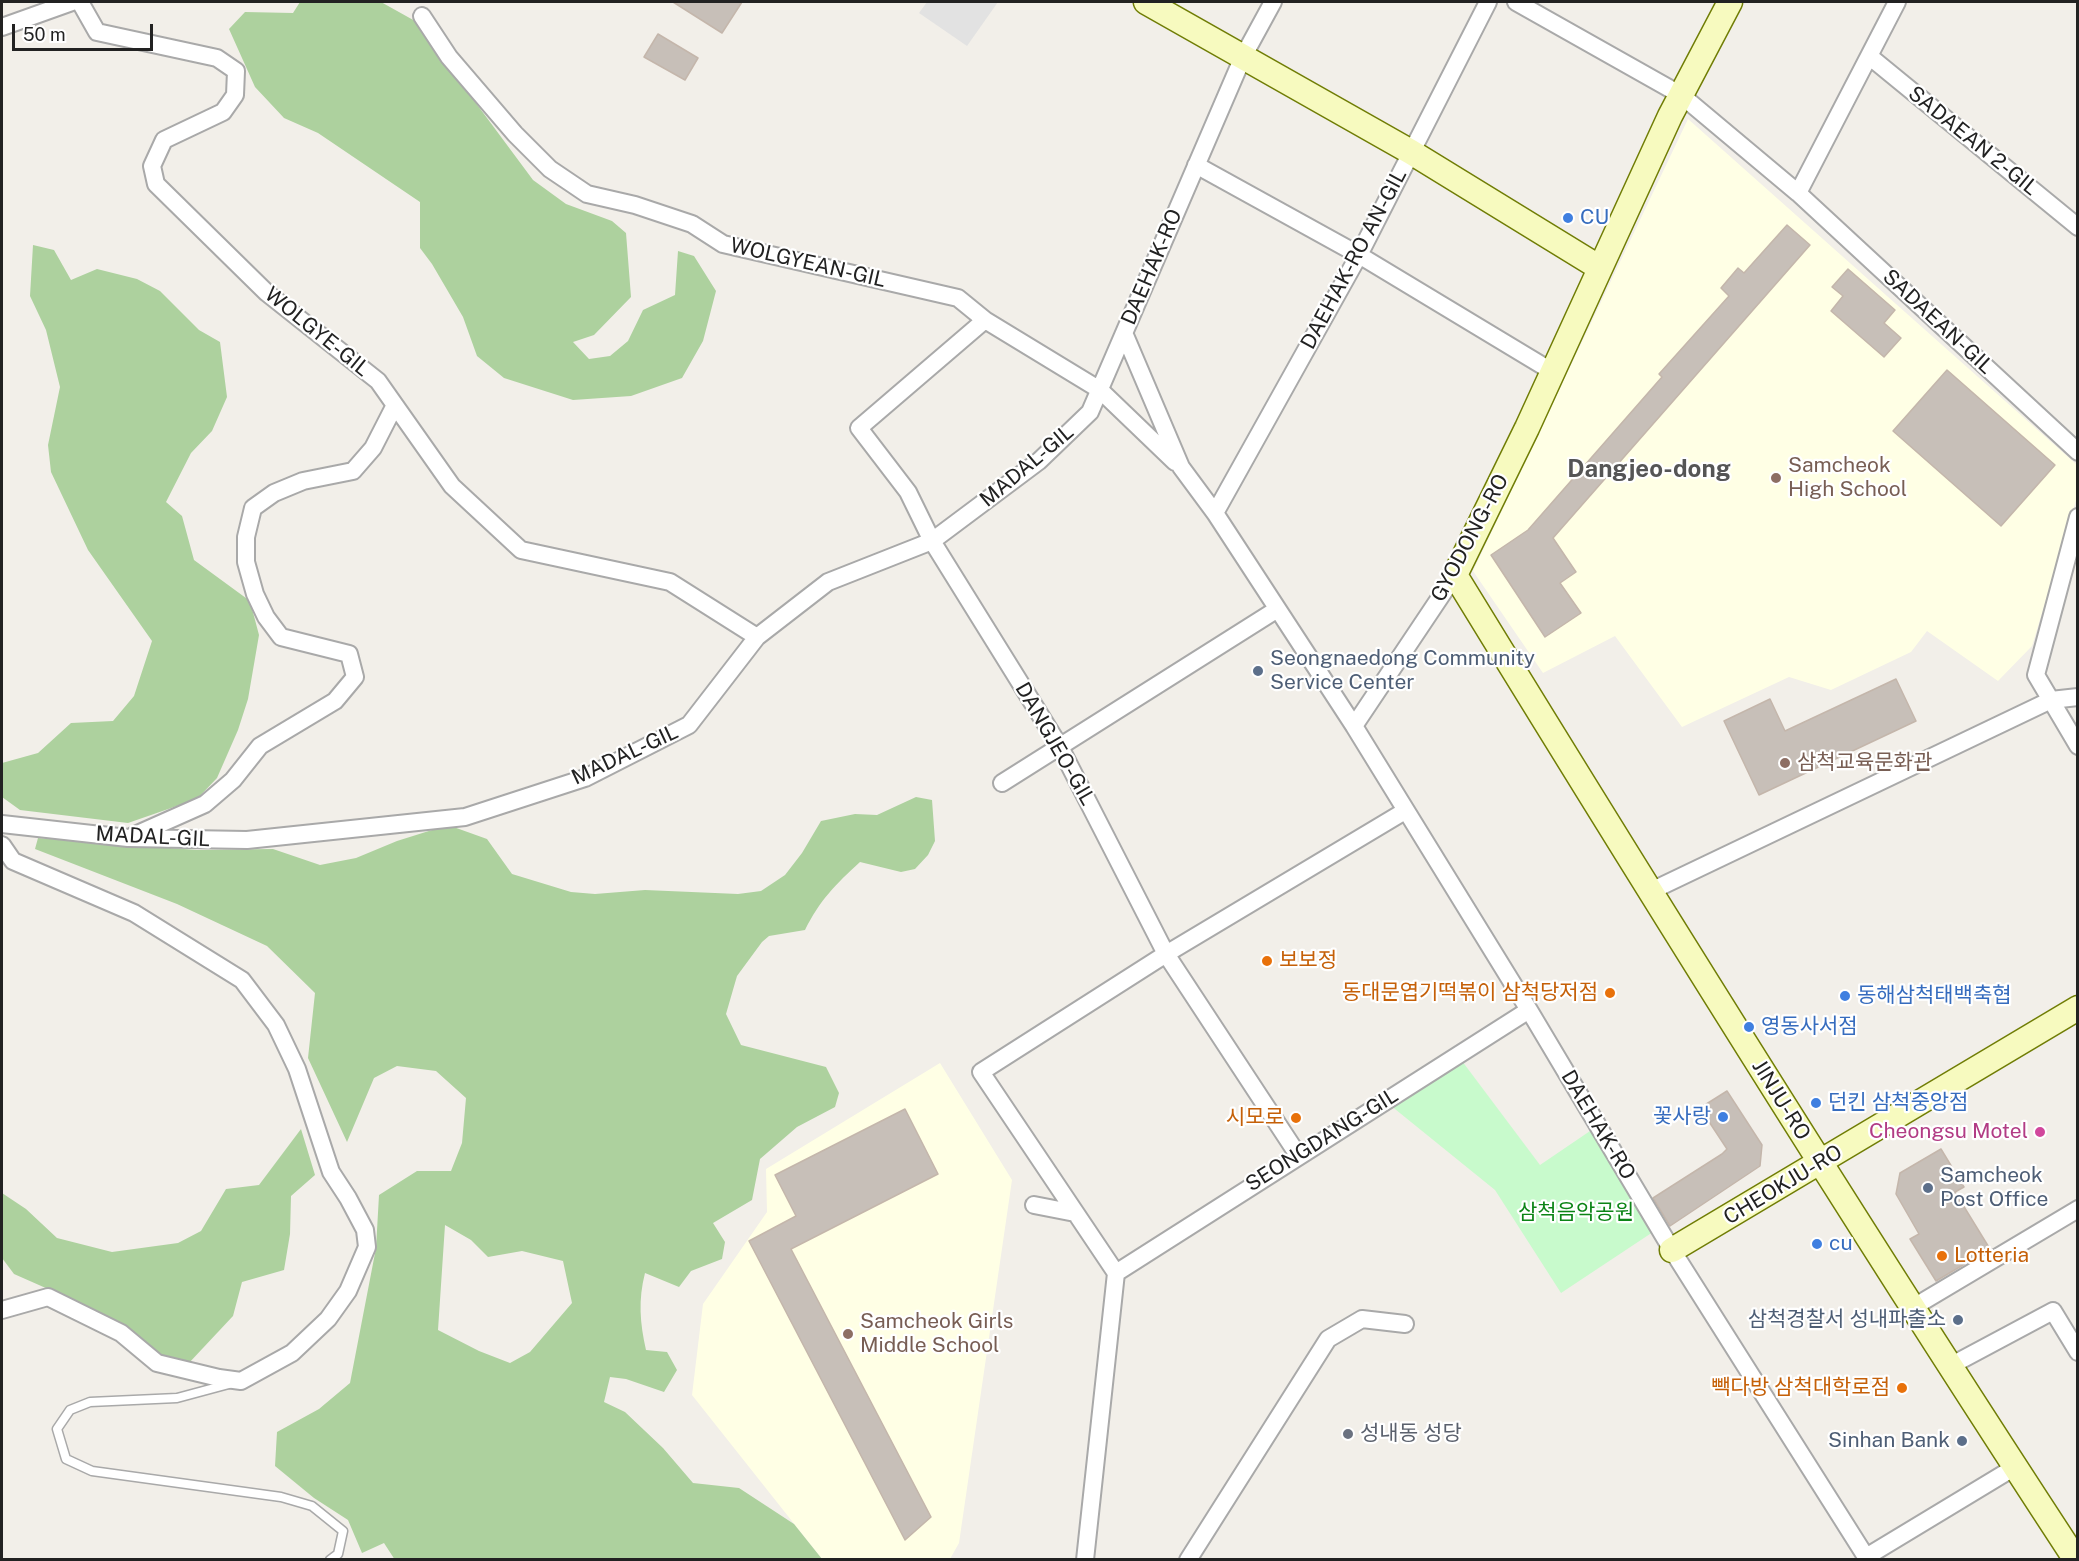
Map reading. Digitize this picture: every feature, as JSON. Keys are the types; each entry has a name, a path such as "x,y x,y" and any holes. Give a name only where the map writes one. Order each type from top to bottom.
{"street":[{"path":"2,27 72,2"},
{"name":"WOLGYE-GIL","path":"80,2 98,32 217,58 236,71 235,95 223,112 164,140 152,166 156,184 267,293 378,381 452,486 521,550 670,582 757,637"},
{"path":"1146,2 1411,152 1600,268"},
{"name":"DAEHAK-RO","path":"1181,467 1124,333 1243,57 1273,2"},
{"name":"DAEHAK-RO AN-GIL","path":"1215,513 1359,255 1488,2"},
{"path":"1516,2 1681,95 1798,194 1897,2"},
{"name":"GYODONG-RO","path":"1354,726 1455,575 1553,372 1681,95 1730,2"},
{"name":"WOLGYEAN-GIL","path":"422,16 449,57 515,134 550,169 587,194 635,205 692,224 723,244 958,298 986,320 1100,390"},
{"name":"SADAEAN 2-GIL","path":"1869,56 2078,227"},
{"path":"1196,165 1359,255 1553,372"},
{"name":"SADAEAN-GIL","path":"1798,194 2078,452"},
{"path":"932,541 908,492 859,428 986,320"},
{"name":"MADAL-GIL","path":"2,824 128,838 247,840 465,817 585,778 689,725 757,637 828,582 932,541 1039,461 1090,412 1124,333"},
{"name":"DAEHAK-RO","path":"1100,390 1181,467 1215,513 1276,610 1354,726 1529,1010 1672,1250 1867,1558"},
{"path":"128,838 205,804 233,780 260,746 335,701 355,677 349,654 281,638 266,617 255,594 246,562 246,537 253,508 274,492 303,481 353,471 374,448 395,405"},
{"path":"2078,516 2036,675 2078,746"},
{"name":"DANGJEO-GIL","path":"932,541 1060,747 1166,954 1298,1155"},
{"name":"JINJU-RO","path":"1455,575 1649,892 1912,1308 2076,1560"},
{"path":"1002,783 1276,610"},
{"path":"1649,892 2051,700 2078,697"},
{"path":"1085,1560 1116,1273 981,1072 1166,954 1405,811"},
{"path":"2,845 13,861 134,913 242,980 276,1025 297,1068 331,1172 365,1230 367,1247 348,1291 328,1319 292,1353 241,1381 157,1363 120,1333 48,1297 2,1310"},
{"name":"CHEOKJU-RO","path":"1672,1250 2078,1008"},
{"name":"SEONGDANG-GIL","path":"1116,1273 1529,1010"},
{"path":"1034,1205 1076,1213"},
{"path":"1912,1308 2078,1209"},
{"path":"1950,1366 2053,1311 2078,1352"},
{"path":"1188,1560 1328,1339 1362,1319 1405,1324"},
{"path":"1867,1558 2015,1467"}],"lane":[{"path":"241,1381 177,1398 90,1402 70,1410 57,1429 66,1459 92,1471 281,1497 312,1506 343,1531 338,1554 330,1560"}],"shaded area":[{"path":"927,2 998,2 967,46 919,13"},
{"path":"1688,119 2077,465 2077,497 2032,646 1998,681 1927,631 1911,652 1831,690 1789,677 1682,727 1615,636 1543,673 1473,571"},
{"path":"940,1063 1012,1180 959,1543 950,1559 822,1559 692,1395 703,1304 767,1212 766,1169"}],"green space":[{"path":"300,2 381,2 415,21 533,180 566,204 612,221 626,233 631,297 594,335 573,342 589,359 610,356 628,341 643,310 675,295 678,251 694,256 716,291 703,341 682,378 631,396 573,400 504,378 477,356 463,317 420,248 420,202 318,133 284,118 255,87 229,29 245,12 293,13"},
{"path":"33,245 54,250 71,280 97,269 137,279 160,291 199,330 220,342 227,397 212,431 191,453 166,502 182,516 194,560 250,601 259,635 248,699 238,730 217,778 197,799 128,823 20,810 2,797 2,763 38,753 71,723 113,721 134,696 152,641 88,550 51,472 48,445 60,387 46,330 30,296"},
{"path":"916,797 932,800 935,841 928,855 915,869 901,872 860,862 829,893 805,930 769,936 762,942 737,976 726,1014 741,1045 826,1067 839,1093 835,1107 797,1127 760,1159 752,1200 713,1223 725,1242 722,1259 691,1271 679,1287 645,1273 641,1293 641,1312 646,1350 667,1352 677,1370 664,1392 626,1379 610,1377 604,1402 625,1412 663,1448 693,1483 739,1488 794,1524 822,1559 395,1560 384,1543 362,1553 348,1520 314,1498 275,1466 277,1432 319,1409 350,1383 376,1248 379,1195 417,1171 451,1171 462,1143 466,1098 436,1071 397,1066 374,1078 347,1142 308,1058 315,993 267,946 177,904 35,849 38,838 197,850 273,849 320,865 356,858 397,841 448,825 487,839 512,874 571,892 595,894 645,890 738,894 761,891 785,875 802,853 821,821 855,814 877,815","holes":["445,1225 471,1240 488,1257 522,1251 563,1261 572,1303 530,1352 510,1363 479,1351 438,1330"]},
{"name":"삼척음악공원","path":"1462,1061 1540,1165 1593,1129 1653,1232 1561,1293 1495,1190 1390,1105"},
{"path":"301,1129 315,1175 291,1196 290,1234 284,1270 242,1282 233,1316 188,1364 159,1355 129,1331 82,1304 14,1274 2,1258 2,1193 26,1209 57,1238 112,1252 178,1243 201,1231 226,1189 259,1185"}],"building":[{"path":"673,2 742,2 722,33"},
{"path":"658,34 698,58 685,80 644,57"},
{"path":"1787,225 1810,245 1553,538 1576,572 1560,583 1581,613 1545,637 1491,555 1528,530 1662,377 1659,374 1729,296 1721,288 1738,268 1744,273"},
{"path":"1848,269 1895,310 1884,323 1901,338 1884,357 1831,311 1843,296 1832,287"},
{"path":"1947,370 2055,465 2001,526 1893,431"},
{"name":"삼척교육문화관","path":"1896,679 1916,721 1759,795 1724,721 1770,699 1785,731"},
{"path":"1727,1091 1762,1145 1760,1166 1670,1226 1653,1198 1727,1149 1700,1108"},
{"path":"905,1109 938,1174 791,1249 931,1517 905,1540 749,1241 796,1216 775,1175"},
{"path":"1941,1149 1964,1187 1955,1192 1990,1249 1936,1281 1910,1239 1919,1234 1896,1194 1900,1173"}],"place":[{"name":"CU","path":"1568,218"},
{"name":"Samcheok High School","path":"1776,478"},
{"name":"Seongnaedong Community Service Center","path":"1258,671"},
{"name":"삼척교육문화관","path":"1785,763"},
{"name":"보보정","path":"1267,961"},
{"name":"동대문엽기떡볶이 삼척당저점","path":"1610,993"},
{"name":"동해삼척태백축협","path":"1845,996"},
{"name":"영동사서점","path":"1749,1027"},
{"name":"던킨 삼척중앙점","path":"1816,1103"},
{"name":"꽃사랑","path":"1723,1117"},
{"name":"시모로","path":"1296,1118"},
{"name":"Cheongsu Motel","path":"2040,1132"},
{"name":"Samcheok Post Office","path":"1928,1188"},
{"name":"cu","path":"1817,1244"},
{"name":"Lotteria","path":"1942,1256"},
{"name":"삼척경찰서 성내파출소","path":"1958,1320"},
{"name":"Samcheok Girls Middle School","path":"848,1334"},
{"name":"빽다방 삼척대학로점","path":"1902,1388"},
{"name":"성내동 성당","path":"1348,1434"},
{"name":"Sinhan Bank","path":"1962,1441"}],"district":[{"name":"Dangjeo-dong","path":"1649,470"}]}
